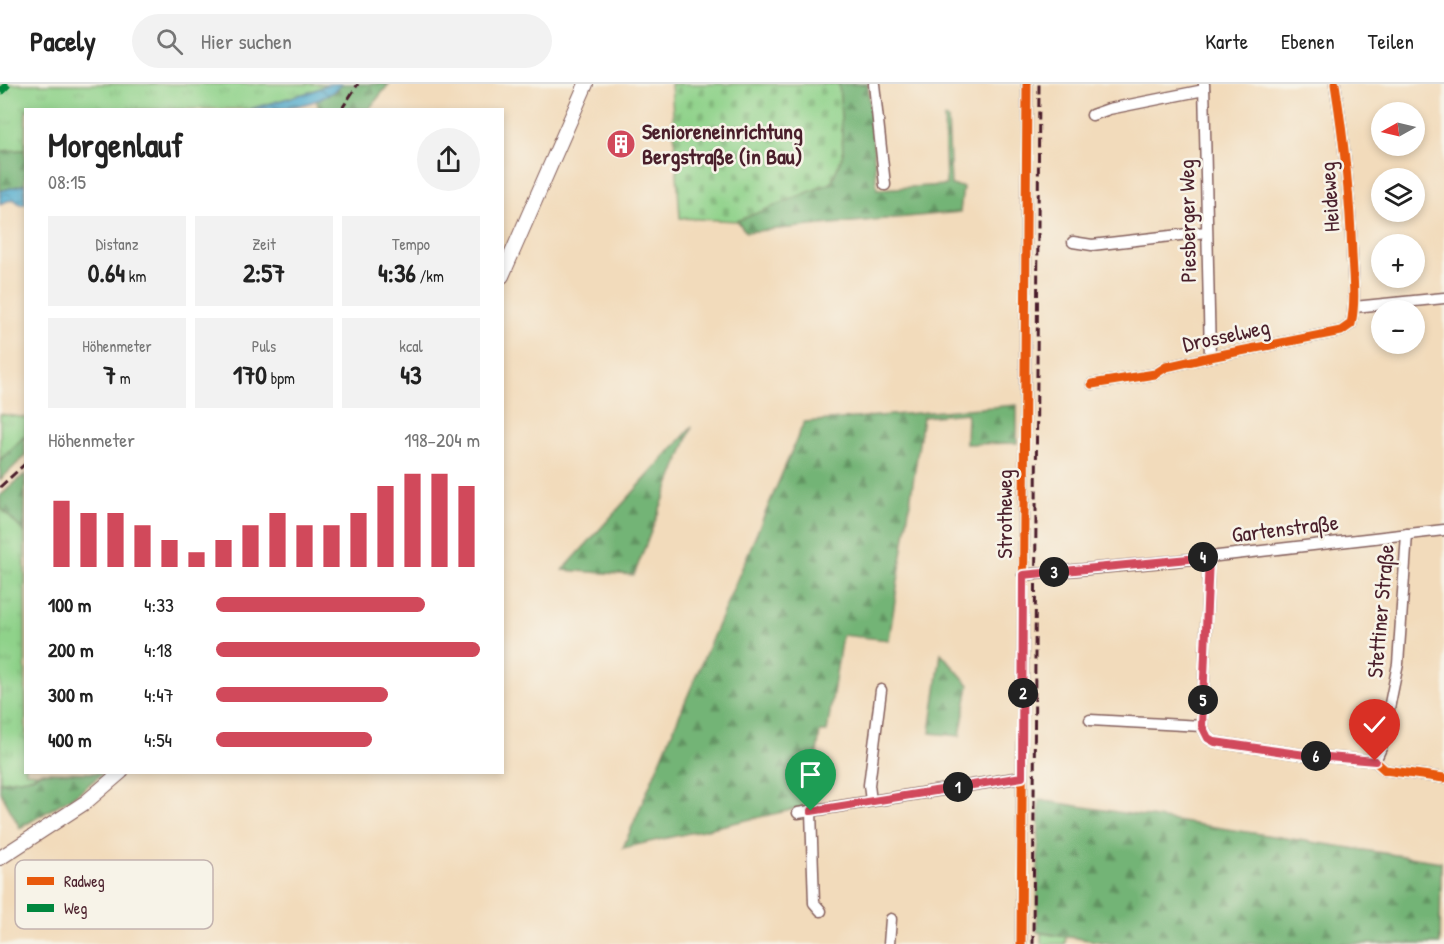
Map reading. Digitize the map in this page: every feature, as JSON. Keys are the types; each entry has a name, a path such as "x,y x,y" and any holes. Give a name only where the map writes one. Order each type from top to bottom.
{"street":[{"path":"504,271 586,84"},
{"path":"874,84 885,184"},
{"name":"Strotheweg","path":"1021,944 1027,84"},
{"name":"Heideweg","path":"1335,84 1347,160 1354,308"},
{"path":"1092,115 1204,87"},
{"name":"Piesberger Weg","path":"1204,87 1210,357"},
{"path":"1073,242 1092,245 1206,231"},
{"path":"1354,308 1444,298"},
{"name":"Drosselweg","path":"1092,384 1155,374 1166,367 1341,331 1351,324 1354,308"},
{"name":"Gartenstraße","path":"1023,575 1209,557 1444,530"},
{"name":"Stettiner Straße","path":"1375,761 1382,748 1398,664 1407,534"},
{"path":"1209,557 1202,726 1208,738 1215,742 1305,755 1375,761 1385,770 1444,778"},
{"path":"871,801 868,786 881,690"},
{"path":"1090,720 1202,726"},
{"path":"0,858 86,802 119,774"},
{"path":"798,813 1022,777"},
{"path":"811,811 814,903 821,911"},
{"path":"889,944 891,919"}],"green space":[{"path":"0,84 328,84 313,91 254,108 24,108 24,150 0,151"},
{"path":"342,84 389,84 370,108 319,108 316,100 336,91"},
{"path":"671,84 839,84 843,154 831,183 737,221 680,218"},
{"path":"839,84 868,84 877,189 946,185 944,117 948,119 951,185 963,187 960,212 746,232 737,221 831,183 843,154"},
{"path":"24,150 24,184 0,191 0,151"},
{"path":"1017,405 1017,443 966,444 967,413 923,417 889,640 842,635 827,732 820,732 809,806 623,848 804,422"},
{"path":"0,414 24,418 24,437 0,460"},
{"path":"692,427 634,575 563,570"},
{"path":"24,437 24,457 0,480 0,460"},
{"path":"24,475 24,532 0,507 0,496"},
{"path":"0,507 24,532 24,774 38,774 0,782"},
{"path":"941,653 969,685 960,736 930,733"},
{"path":"38,774 102,774 77,794 20,828 0,791 0,782"},
{"path":"1039,800 1441,862 1440,944 1114,944 1037,932"},
{"path":"1041,933 1066,937 1065,944 1041,944"}],"water":[{"path":"328,84 342,84 323,98 299,106 254,108 313,91"},
{"path":"24,184 24,204 13,199 0,204 0,191"}],"railway":[{"path":"342,108 358,84"},
{"path":"1033,944 1039,84"},
{"path":"0,487 24,465"}],"marked path":[{"path":"0,92 8,84"}],"cycle path":[{"path":"1021,944 1027,84"},
{"path":"1092,384 1155,374 1166,367 1341,331 1351,324 1354,290 1350,212 1335,84"},
{"path":"1209,557 1202,726 1208,738 1215,742 1305,755 1375,761 1385,770 1444,778"}],"place":[{"name":"Senioreneinrichtung Bergstraße (in Bau)","path":"621,144"}],"route":[{"path":"811,811 1022,777 1023,575 1209,557 1202,726 1208,738 1215,742 1305,755 1375,761"}]}
